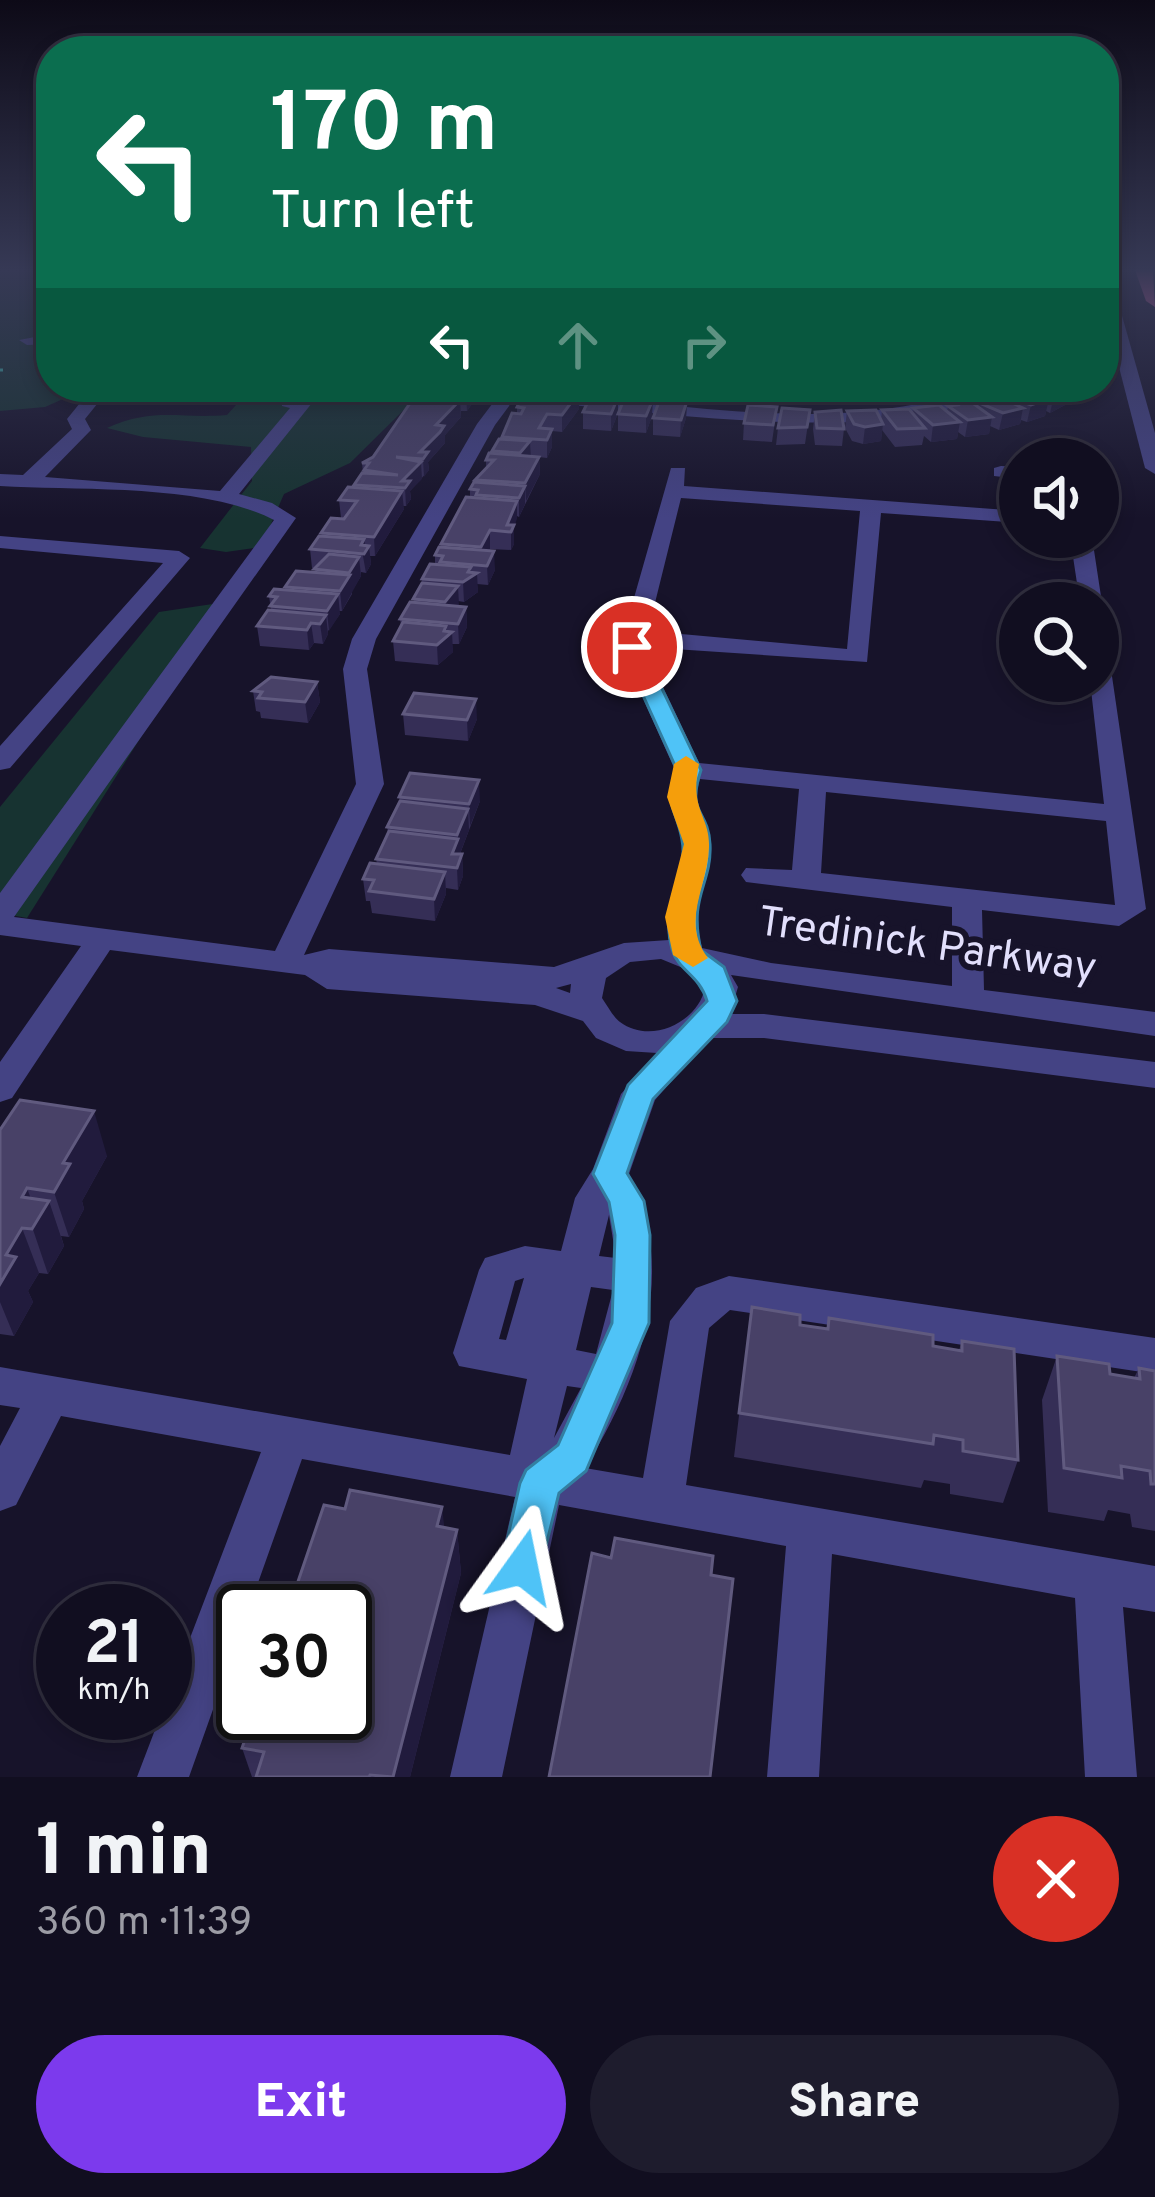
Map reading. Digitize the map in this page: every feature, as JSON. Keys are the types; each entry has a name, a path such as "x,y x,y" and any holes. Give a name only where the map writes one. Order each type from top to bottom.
{"street":[{"path":"1119,360 1155,467"},
{"path":"27,483 82,430 76,418 90,402"},
{"path":"225,498 298,402"},
{"path":"299,964 370,784 355,669 364,639 485,424 503,402"},
{"path":"666,402 861,416 952,402"},
{"path":"0,481 225,498 274,508 286,518 0,915"},
{"path":"688,955 679,917 697,844 680,797 689,770 632,647 676,482 871,506 999,515"},
{"path":"634,637 858,657 871,506"},
{"path":"0,542 179,558 13,730 0,762"},
{"path":"756,875 1119,916 1131,909 1105,702"},
{"path":"689,770 1119,814"},
{"path":"806,880 813,782"},
{"path":"967,900 968,1001"},
{"path":"0,925 299,964 329,960 554,978 644,948 679,917"},
{"path":"0,1089 101,940"},
{"path":"476,1777 541,1483 530,1448 535,1362 562,1265 610,1174 639,1094 717,1015 721,987 714,974 688,955 644,948"},
{"name":"Tredinick Parkway","path":"688,955 771,974 1155,1024"},
{"path":"299,964 327,978 537,994 602,1022 665,1041 701,1028 764,1026 1155,1075"},
{"path":"598,965 585,987 639,1094"},
{"path":"541,1483 572,1458 631,1323 635,1277 626,1201 610,1174"},
{"path":"609,1374 474,1353 499,1270 525,1262 635,1277"},
{"path":"662,1504 690,1322 710,1300 729,1293 1155,1356"},
{"path":"0,1386 1155,1589"},
{"path":"0,1490 50,1395"},
{"path":"163,1777 288,1438"},
{"path":"793,1777 811,1530"},
{"path":"1097,1579 1111,1777"}],"green space":[{"path":"0,353 36,353 36,402 56,402 0,411"},
{"path":"229,402 412,402 350,463 284,494 261,547 226,552 200,548 252,481 251,447 143,437 107,428 153,416 227,415 236,405"},
{"path":"226,602 27,918 0,913 0,807 159,612"}],"building":[{"path":"411,402 458,402 436,425 444,426 420,452 428,452 423,459 396,457 421,462 402,481 410,481 405,488 354,485 362,473 398,475 364,470 369,463 362,463 373,457"},
{"path":"520,402 572,402 562,415 547,414 539,428 552,429 547,440 502,437 512,413 521,414 524,408 517,407"},
{"path":"588,402 616,402 611,414 583,412"},
{"path":"623,402 652,402 646,416 618,414"},
{"path":"659,402 687,402 681,420 653,418"},
{"path":"953,402 971,402 992,417 968,420 948,406 957,405"},
{"path":"977,402 1010,402 1023,408 1003,413"},
{"path":"748,405 777,407 773,425 744,423"},
{"path":"939,405 960,422 933,425 913,408"},
{"path":"782,408 810,410 807,427 778,428"},
{"path":"909,409 925,428 897,429 882,410"},
{"path":"841,410 844,429 817,428 815,412"},
{"path":"876,410 883,424 865,427 854,424 847,411"},
{"path":"499,439 530,441 520,453 492,451"},
{"path":"489,453 539,457 525,483 475,480 494,460 486,460"},
{"path":"474,482 525,486 519,498 476,495 478,490 470,489"},
{"path":"348,487 402,491 374,537 321,533 331,518 344,519 357,501 339,500"},
{"path":"466,497 517,501 507,525 514,525 511,532 490,530 481,547 441,544"},
{"path":"319,536 364,539 361,545 369,546 364,554 310,549"},
{"path":"439,547 494,551 487,566 440,562 443,556 435,555"},
{"path":"329,554 359,557 349,573 314,569"},
{"path":"430,564 471,567 468,572 477,573 463,582 422,579"},
{"path":"296,571 350,575 340,591 285,587"},
{"path":"422,583 458,586 445,602 413,599"},
{"path":"274,589 338,594 327,611 270,606 277,597 269,596"},
{"path":"410,602 466,607 458,624 400,619"},
{"path":"268,610 326,615 307,630 257,626"},
{"path":"403,622 446,626 444,631 452,632 437,645 393,641"},
{"path":"271,677 317,682 305,702 258,698 262,692 253,691"},
{"path":"414,693 476,699 467,720 403,714"},
{"path":"410,773 479,780 469,804 399,797"},
{"path":"400,801 468,809 457,835 387,827"},
{"path":"389,831 458,839 452,854 462,854 457,868 376,859"},
{"path":"370,863 445,872 434,899 369,891 374,880 363,879"},
{"path":"20,1100 94,1111 63,1163 70,1164 54,1192 27,1188 22,1197 49,1201 32,1229 22,1228 6,1255 16,1257 0,1284 0,1130"},
{"path":"752,1307 800,1315 800,1325 828,1329 829,1318 933,1335 933,1346 962,1351 962,1341 1014,1349 1018,1460 963,1451 963,1440 934,1435 933,1444 739,1413"},
{"path":"1057,1356 1109,1364 1110,1374 1140,1379 1139,1368 1155,1371 1155,1484 1151,1484 1150,1471 1121,1466 1122,1478 1064,1468"},
{"path":"350,1490 442,1507 437,1526 457,1530 393,1777 256,1777 264,1752 242,1748 245,1740 372,1740 372,1584 297,1584 324,1505 345,1509"},
{"path":"615,1538 713,1556 711,1575 733,1579 710,1777 549,1777 592,1553 611,1558"}],"slow traffic":[{"path":"686,764 689,770 680,797 697,844 679,917 688,955 693,958"}],"route":[{"path":"522,1567 541,1483 572,1458 631,1323 635,1296 632,1235 626,1201 610,1174 639,1094 697,1030 717,1015 722,1001 714,974 688,955 679,917 697,844 680,797 689,770 632,647"}]}
